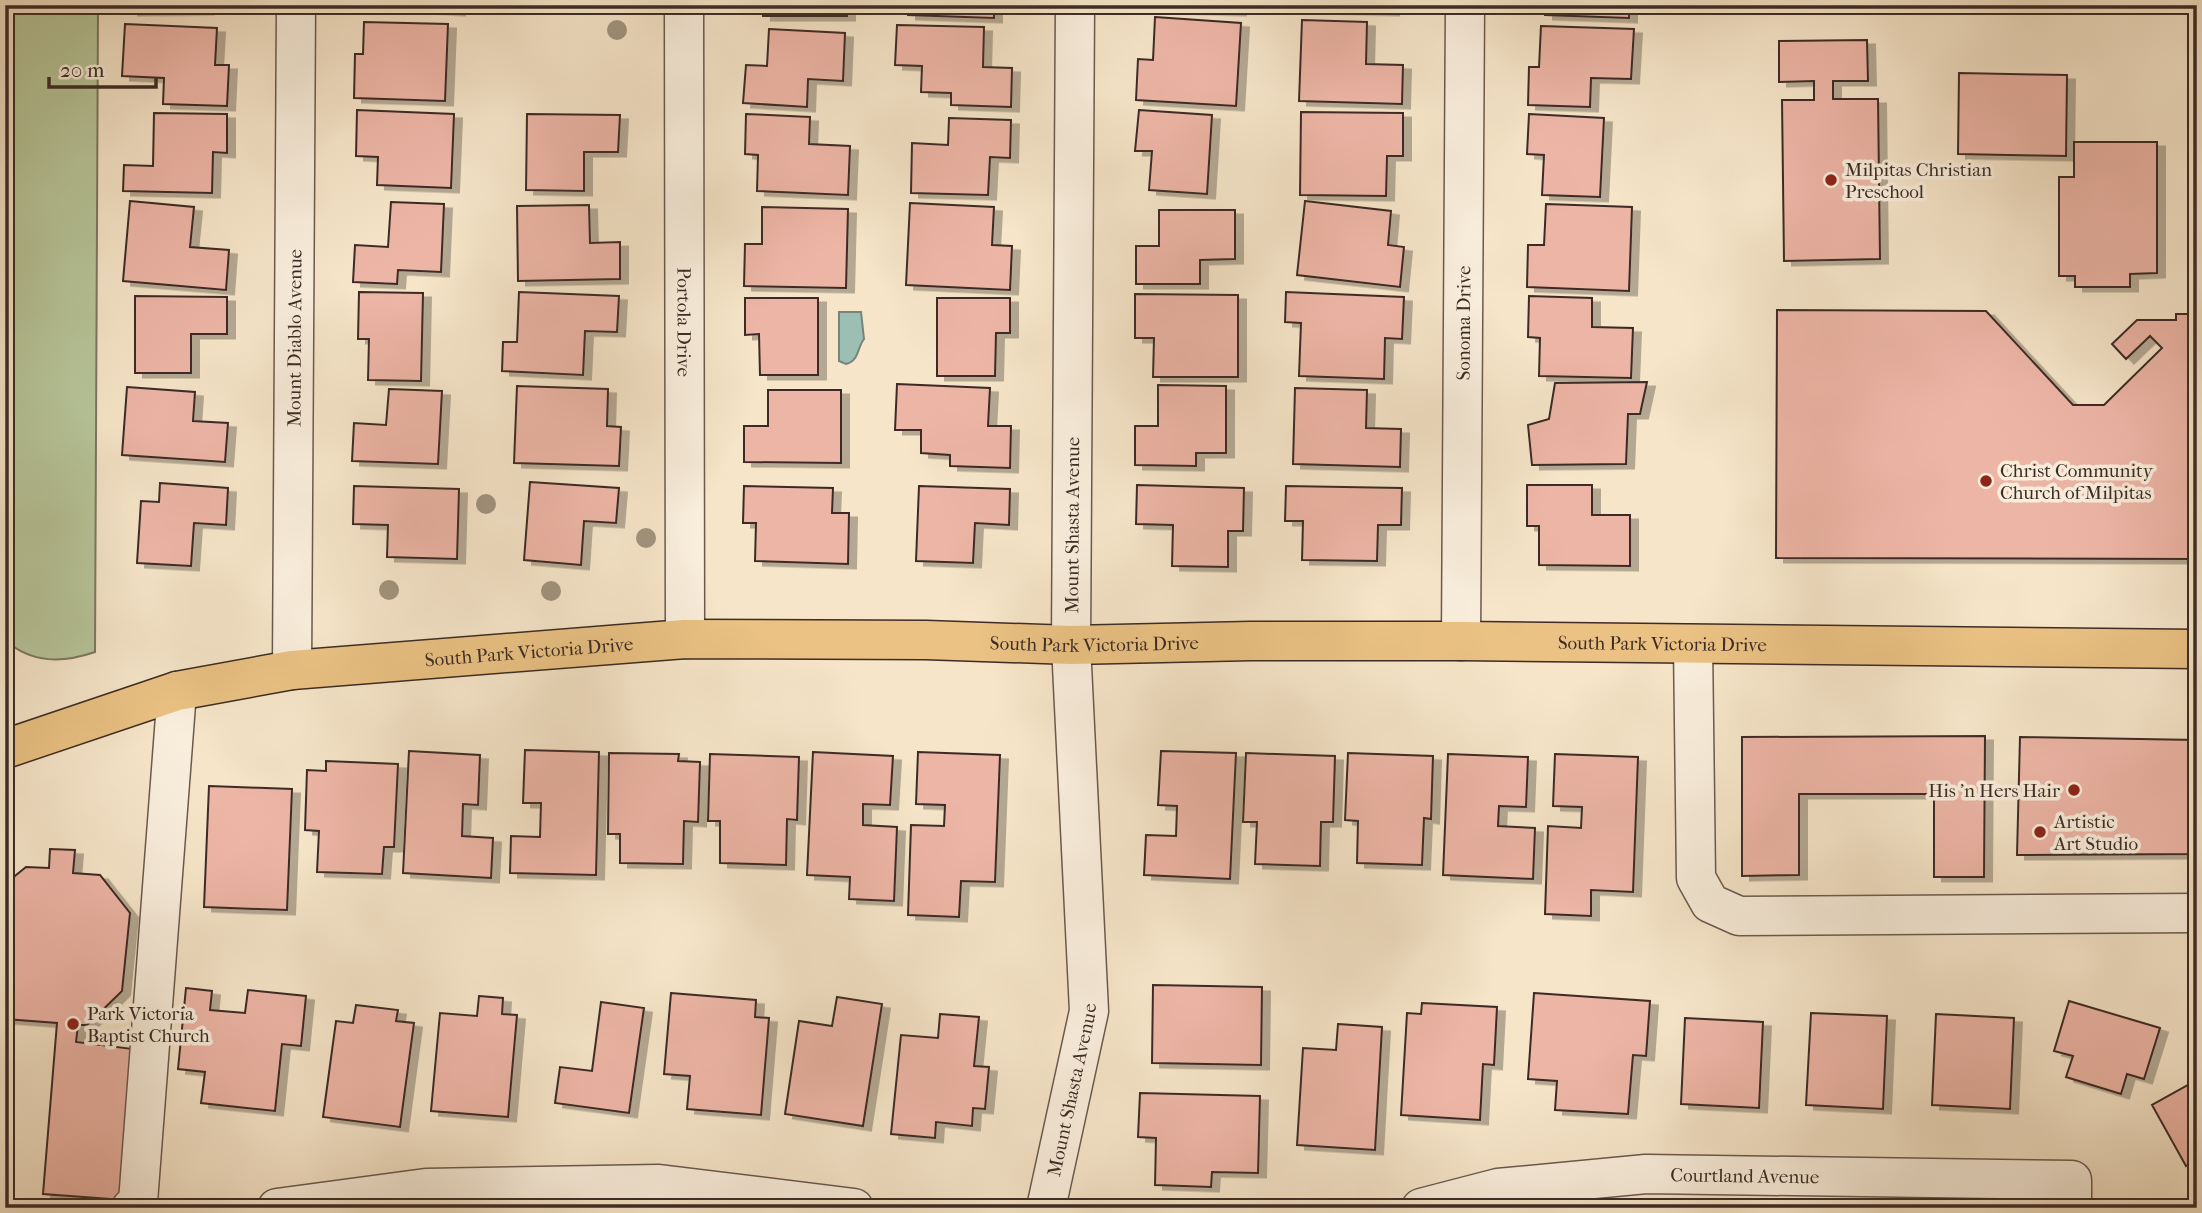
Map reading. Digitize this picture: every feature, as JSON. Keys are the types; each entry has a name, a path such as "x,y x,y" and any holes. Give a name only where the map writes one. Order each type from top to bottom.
{"main road":[{"name":"South Park Victoria Drive","path":"6,747 177,691 292,670 685,639 926,640 1071,645 1251,641 1461,641 2197,649"}],"street":[{"name":"Mount Diablo Avenue","path":"292,670 296,5"},
{"name":"Portola Drive","path":"684,5 685,639"},
{"name":"Mount Shasta Avenue","path":"1046,1208 1089,1011 1071,645 1075,5"},
{"name":"Sonoma Drive","path":"1461,641 1465,5"},
{"path":"1693,644 1696,878 1710,903 1739,916 2197,913"},
{"path":"131,1208 138,1202 177,691"},
{"name":"Courtland Avenue","path":"1421,1208 1498,1188 1646,1174 2072,1194"},
{"path":"277,1208 426,1188 659,1184 854,1208"}],"green space":[{"path":"5,5 98,5 95,652 71,658 48,659 26,654 5,640"}],"water":[{"path":"839,312 861,312 864,339 856,357 846,364 839,361"}],"building":[{"path":"130,5 206,5 206,10 130,11"},
{"path":"365,5 457,5 457,11"},
{"path":"608,5 608,7 516,7"},
{"path":"763,5 847,5 847,16 763,16"},
{"path":"908,5 994,5 994,18 908,15"},
{"path":"1152,5 1238,5 1238,11 1152,8"},
{"path":"1299,5 1391,5 1391,11 1299,8"},
{"path":"1545,5 1629,5 1629,18 1545,15"},
{"path":"1155,17 1241,23 1236,106 1136,100 1138,59 1153,60"},
{"path":"1302,20 1367,22 1366,64 1403,65 1402,104 1299,101"},
{"path":"364,22 448,24 445,101 354,98 355,54 363,54"},
{"path":"125,24 217,28 215,65 229,65 227,106 163,104 164,78 122,76"},
{"path":"897,25 984,27 983,67 1012,68 1011,107 951,105 951,93 921,92 922,66 895,65"},
{"path":"1541,26 1634,29 1631,79 1591,78 1590,107 1528,105 1529,67 1539,67"},
{"path":"769,29 845,33 843,81 808,79 807,107 743,103 746,65 767,66"},
{"name":"Milpitas Christian Preschool","path":"1867,40 1868,81 1833,81 1833,99 1878,99 1880,259 1784,261 1782,100 1814,100 1814,81 1779,82 1779,41"},
{"path":"1959,73 2067,75 2066,156 1958,154"},
{"path":"357,110 454,114 451,188 377,185 378,157 356,156"},
{"path":"1139,110 1212,115 1207,194 1149,190 1152,151 1135,151"},
{"path":"1301,112 1403,113 1403,156 1387,156 1386,196 1300,195"},
{"path":"154,113 227,114 227,153 213,152 212,193 123,191 124,165 153,166"},
{"path":"527,114 620,115 618,152 584,152 584,191 526,190"},
{"path":"746,114 810,117 809,144 850,146 848,195 757,191 758,155 745,154"},
{"path":"1529,114 1604,118 1600,197 1542,195 1544,155 1527,154"},
{"path":"949,118 1011,120 1010,158 990,157 988,195 911,193 912,143 948,145"},
{"path":"2074,142 2157,142 2157,273 2130,274 2130,287 2075,287 2075,276 2059,276 2059,177 2074,177"},
{"path":"130,201 194,207 190,247 229,250 226,290 123,281"},
{"path":"1305,201 1391,211 1388,245 1404,247 1400,287 1297,275"},
{"path":"391,202 444,204 441,272 398,270 397,284 353,282 355,245 388,247"},
{"path":"910,203 994,207 992,245 1012,246 1010,290 906,285"},
{"path":"1546,204 1632,207 1629,291 1527,287 1528,245 1544,245"},
{"path":"589,205 590,243 620,242 620,279 518,281 517,206"},
{"path":"762,207 848,209 846,288 744,286 745,244 762,244"},
{"path":"1159,210 1235,210 1235,259 1200,260 1200,284 1136,284 1136,246 1159,246"},
{"path":"359,292 423,293 421,381 368,380 369,339 358,339"},
{"path":"519,292 619,296 617,332 585,331 583,375 502,371 503,342 517,342"},
{"path":"1286,292 1404,297 1402,339 1385,338 1384,379 1299,376 1301,323 1285,322"},
{"path":"1135,294 1238,295 1238,377 1153,377 1154,338 1135,338"},
{"path":"135,296 227,297 227,334 191,334 191,373 135,373"},
{"path":"1529,296 1592,298 1592,327 1633,328 1631,378 1539,376 1540,338 1528,337"},
{"path":"745,298 818,298 818,375 760,375 759,334 745,335"},
{"path":"937,298 1010,298 1010,333 996,333 995,376 937,376"},
{"name":"Christ Community Church of Milpitas","path":"1777,310 1986,311 2073,405 2104,405 2162,348 2150,336 2126,359 2112,344 2137,320 2176,320 2176,314 2197,314 2197,559 1776,558"},
{"path":"1647,382 1640,414 1628,414 1626,464 1532,465 1528,425 1549,419 1555,383"},
{"path":"897,384 990,388 988,426 1011,426 1010,468 950,466 950,455 921,453 921,430 895,430"},
{"path":"1158,385 1226,386 1226,453 1196,453 1196,466 1135,465 1135,426 1158,426"},
{"path":"517,386 608,389 607,426 621,427 619,466 514,463"},
{"path":"127,387 195,392 193,421 228,423 225,462 122,455"},
{"path":"1295,388 1367,390 1366,428 1401,429 1400,467 1293,464"},
{"path":"389,389 442,391 438,464 352,461 354,423 386,425"},
{"path":"768,390 841,390 841,463 744,462 744,426 768,426"},
{"path":"530,482 619,488 616,523 584,521 581,565 524,560"},
{"path":"160,483 228,488 226,525 194,523 191,566 137,563 141,501 159,502"},
{"path":"1137,485 1244,488 1243,531 1228,531 1228,567 1172,566 1173,525 1136,524"},
{"path":"1527,485 1592,485 1592,515 1630,515 1630,566 1539,565 1539,526 1527,526"},
{"path":"354,486 459,489 457,559 387,557 388,525 353,524"},
{"path":"744,486 833,488 832,513 849,513 848,564 755,561 756,523 743,523"},
{"path":"919,486 1010,489 1009,525 975,523 973,563 916,561"},
{"path":"1286,486 1402,488 1401,525 1378,525 1377,561 1302,560 1303,521 1285,521"},
{"path":"1985,736 1984,877 1934,877 1934,794 1799,794 1799,875 1742,876 1742,737"},
{"path":"2020,737 2197,740 2197,854 2017,855"},
{"path":"525,750 599,752 596,875 510,873 511,836 540,837 541,803 523,803"},
{"path":"409,751 480,755 478,805 463,804 462,836 493,838 491,878 403,873"},
{"path":"1161,751 1236,753 1230,879 1144,875 1146,835 1176,836 1177,806 1158,805"},
{"path":"813,752 893,756 890,805 863,804 863,825 897,827 894,901 849,899 850,877 807,875"},
{"path":"918,752 1000,755 995,882 961,881 959,917 908,915 911,825 944,826 945,805 916,804"},
{"path":"609,753 679,754 678,761 700,762 698,822 684,821 683,864 620,863 620,834 608,834"},
{"path":"1246,753 1335,756 1333,822 1321,822 1320,866 1255,864 1257,822 1243,822"},
{"path":"1348,753 1433,756 1431,819 1424,818 1422,865 1357,863 1358,821 1345,820"},
{"path":"710,754 799,757 797,820 787,819 786,865 720,863 720,821 708,821"},
{"path":"1448,754 1528,757 1526,807 1499,806 1498,826 1535,828 1533,879 1443,875"},
{"path":"1555,754 1638,757 1633,892 1591,890 1591,916 1545,914 1548,826 1581,828 1582,807 1553,806"},
{"path":"326,761 398,764 394,847 384,847 382,874 317,872 319,831 305,830 307,770 326,771"},
{"path":"209,786 292,789 287,910 204,907"},
{"name":"Park Victoria Baptist Church","path":"50,849 75,850 73,873 100,875 130,913 122,991 87,1025 78,1025 76,1042 141,1050 124,1200 43,1194 57,1023 5,1019 5,884 26,867 49,868"},
{"path":"1153,985 1262,987 1261,1065 1152,1063"},
{"path":"186,988 212,991 210,1010 245,1013 248,990 306,996 301,1046 282,1044 275,1111 201,1103 205,1072 178,1069"},
{"path":"671,993 756,1000 755,1017 769,1018 761,1115 687,1109 690,1076 664,1074"},
{"path":"1534,993 1650,1001 1646,1056 1633,1055 1628,1114 1555,1110 1557,1081 1528,1079"},
{"path":"479,996 503,998 502,1014 517,1015 508,1117 431,1111 440,1013 477,1016"},
{"path":"837,997 882,1004 863,1126 785,1114 799,1021 832,1026"},
{"path":"2069,1001 2160,1028 2144,1079 2127,1074 2121,1094 2066,1077 2073,1056 2054,1051"},
{"path":"601,1002 644,1008 629,1113 555,1103 560,1067 592,1071"},
{"path":"1422,1003 1497,1007 1494,1065 1483,1064 1480,1120 1401,1115 1407,1013 1421,1014"},
{"path":"356,1005 398,1010 396,1021 414,1023 400,1127 323,1117 336,1021 353,1023"},
{"path":"1811,1013 1887,1016 1883,1109 1806,1105"},
{"path":"940,1014 979,1017 974,1066 989,1067 985,1109 973,1108 972,1126 936,1122 935,1138 891,1134 901,1035 938,1038"},
{"path":"1936,1014 2014,1018 2010,1109 1932,1105"},
{"path":"1685,1018 1763,1022 1759,1108 1681,1104"},
{"path":"1338,1024 1382,1027 1375,1150 1297,1145 1303,1048 1336,1050"},
{"path":"2197,1080 2197,1159 2186,1166 2152,1105"},
{"path":"1140,1093 1260,1096 1258,1173 1212,1172 1211,1187 1155,1185 1156,1138 1138,1137"},
{"path":"2175,1200 2197,1200 2197,1208 2174,1208"}],"place":[{"name":"Milpitas Christian Preschool","path":"1831,180"},
{"name":"Christ Community Church of Milpitas","path":"1986,481"},
{"name":"His 'n Hers Hair","path":"2074,790"},
{"name":"Artistic Art Studio","path":"2040,832"},
{"name":"Park Victoria Baptist Church","path":"73,1024"}]}
